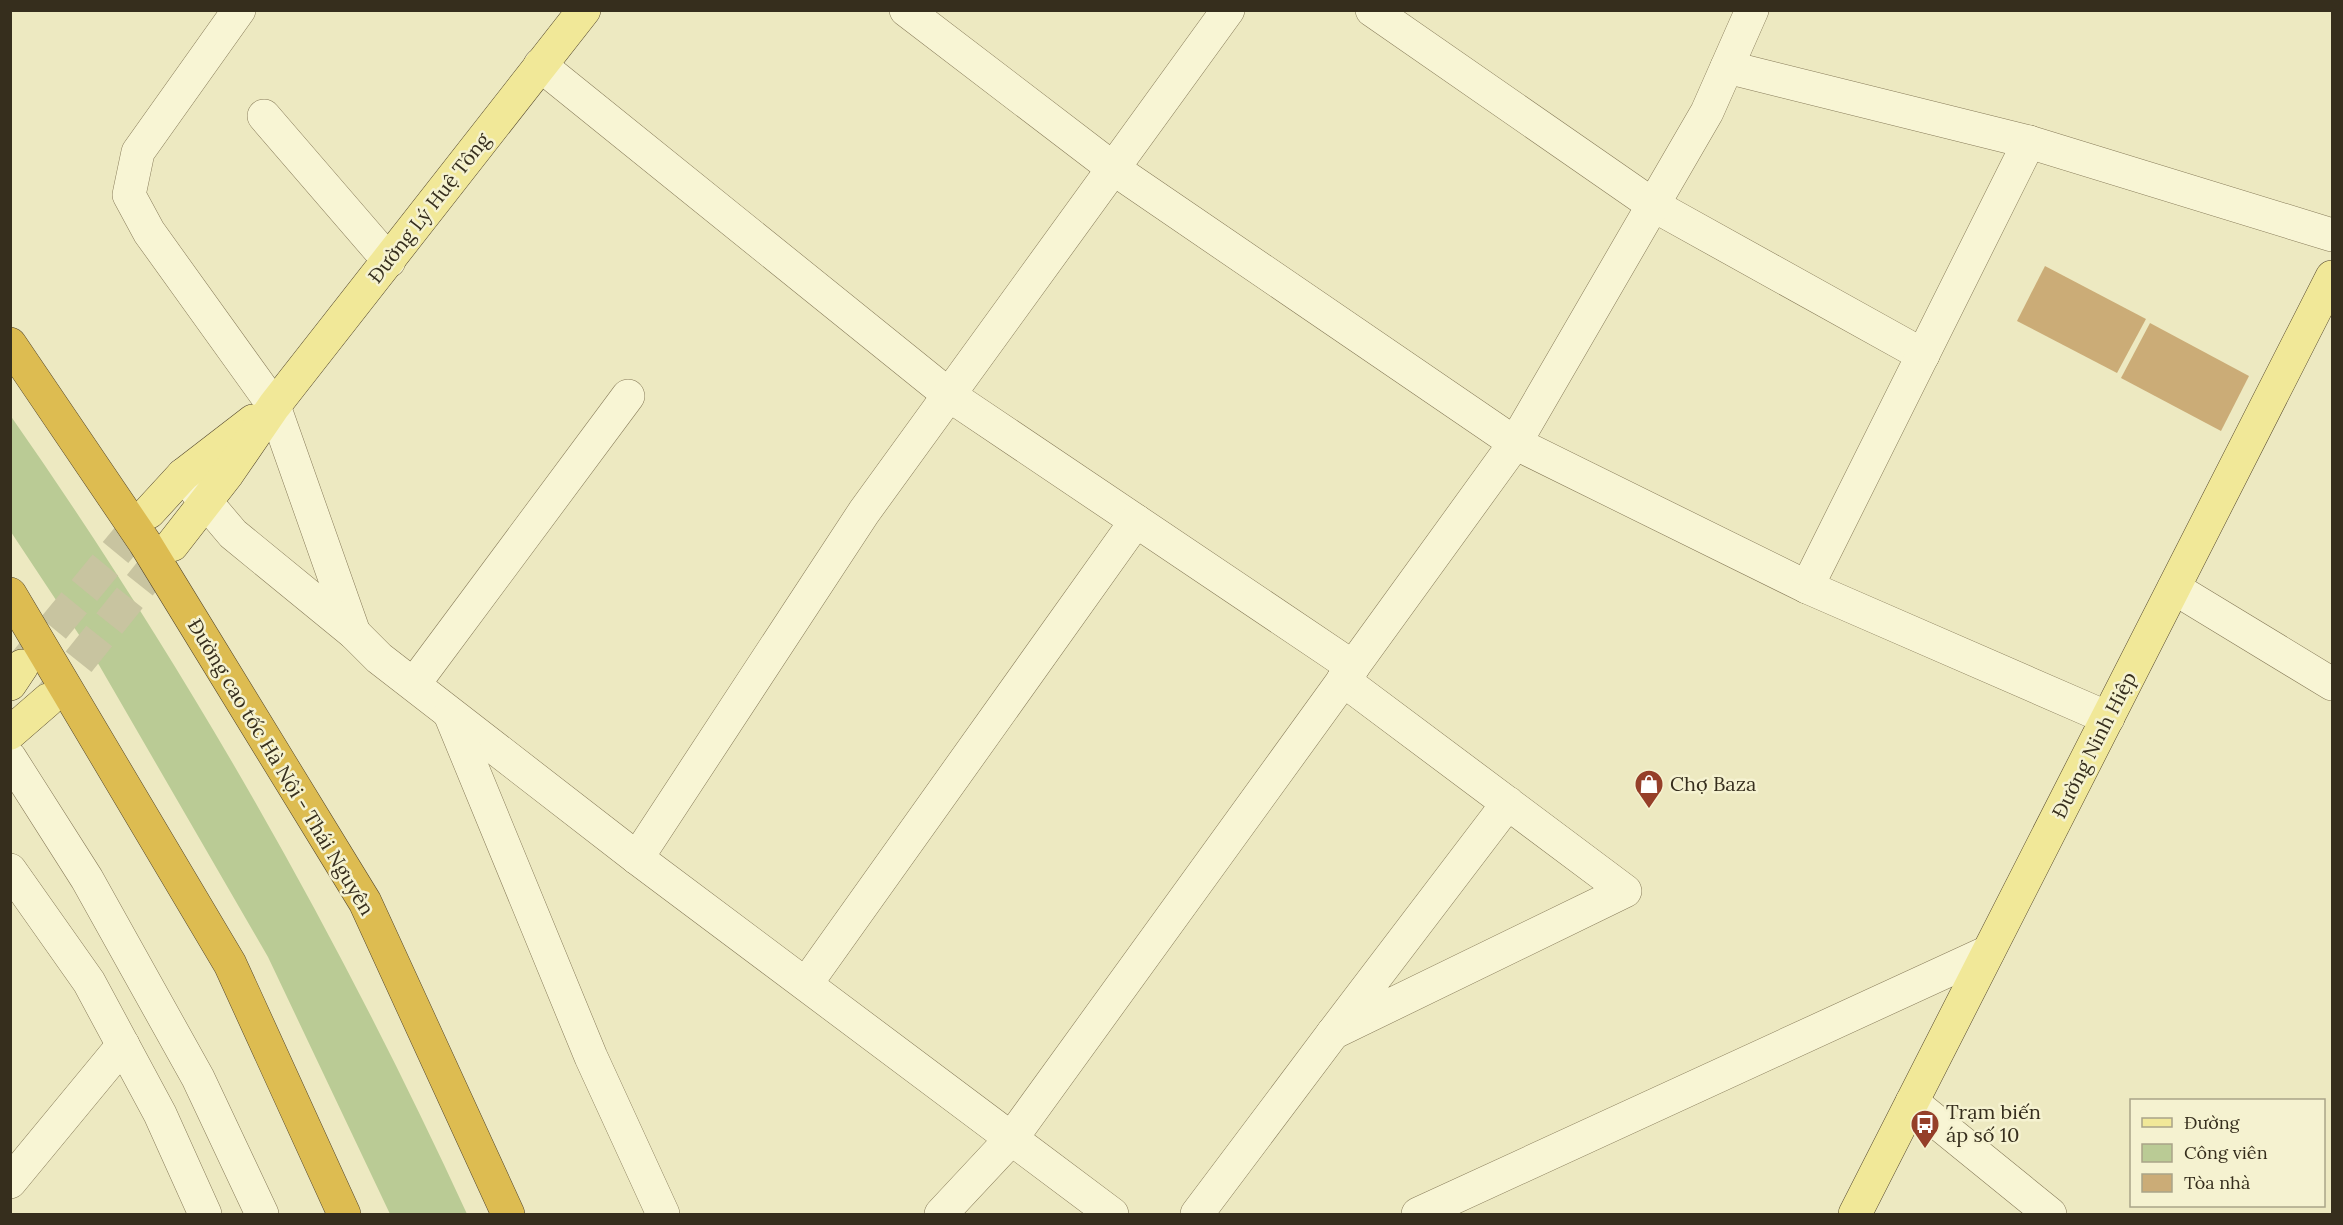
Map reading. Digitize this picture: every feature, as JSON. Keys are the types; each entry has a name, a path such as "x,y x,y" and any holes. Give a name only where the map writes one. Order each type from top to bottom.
{"highway":[{"name":"Đường cao tốc Hà Nội - Thái Nguyên","path":"10,344 146,543 365,902 508,1215"},
{"path":"10,594 230,964 345,1215"}],"main road":[{"name":"Đường Lý Huệ Tông","path":"172,545 206,502 274,406 584,10"},
{"name":"Đường Ninh Hiệp","path":"1855,1215 2331,283"},
{"name":"Đường Lý Huệ Tông","path":"149,512 183,475 274,406"},
{"path":"10,733 48,700"}],"street":[{"path":"239,10 138,152 129,195 148,232 274,406 354,633"},
{"path":"906,10 1114,169 1515,443 1807,587 2108,718"},
{"path":"637,858 864,512 1228,10"},
{"path":"1372,10 1653,205 1923,355"},
{"path":"941,1215 1011,1138 1515,443 1707,112 1752,10"},
{"path":"540,65 949,395 1136,520 1348,673 1508,803 1625,891 1333,1033"},
{"path":"1727,67 2029,142 2332,235"},
{"path":"264,116 388,261"},
{"path":"1807,587 2029,142"},
{"path":"414,684 628,396"},
{"path":"183,475 233,534 354,633 380,658 637,858 1112,1215"},
{"path":"806,984 1136,520"},
{"path":"2174,588 2332,684"},
{"path":"449,711 591,1057 663,1215"},
{"path":"10,758 87,879 198,1078 262,1215"},
{"path":"1197,1215 1508,803"},
{"path":"10,870 88,982 160,1114 205,1215"},
{"path":"1418,1215 1988,952"},
{"path":"10,1182 123,1045"},
{"path":"1912,1102 2050,1215"}],"green space":[{"path":"10,415 138,607 256,804 366,1007 467,1214 390,1214 268,957 99,665 11,532"}],"building":[{"path":"2045,266 2146,319 2117,373 2017,321"},
{"path":"2150,323 2249,376 2221,431 2121,378"}],"tunnel":[{"path":"22,666 149,512"},
{"path":"48,700 172,545"}],"place":[{"name":"Chợ Baza","path":"1649,810"},
{"name":"Trạm biến áp số 10","path":"1925,1150"}]}
